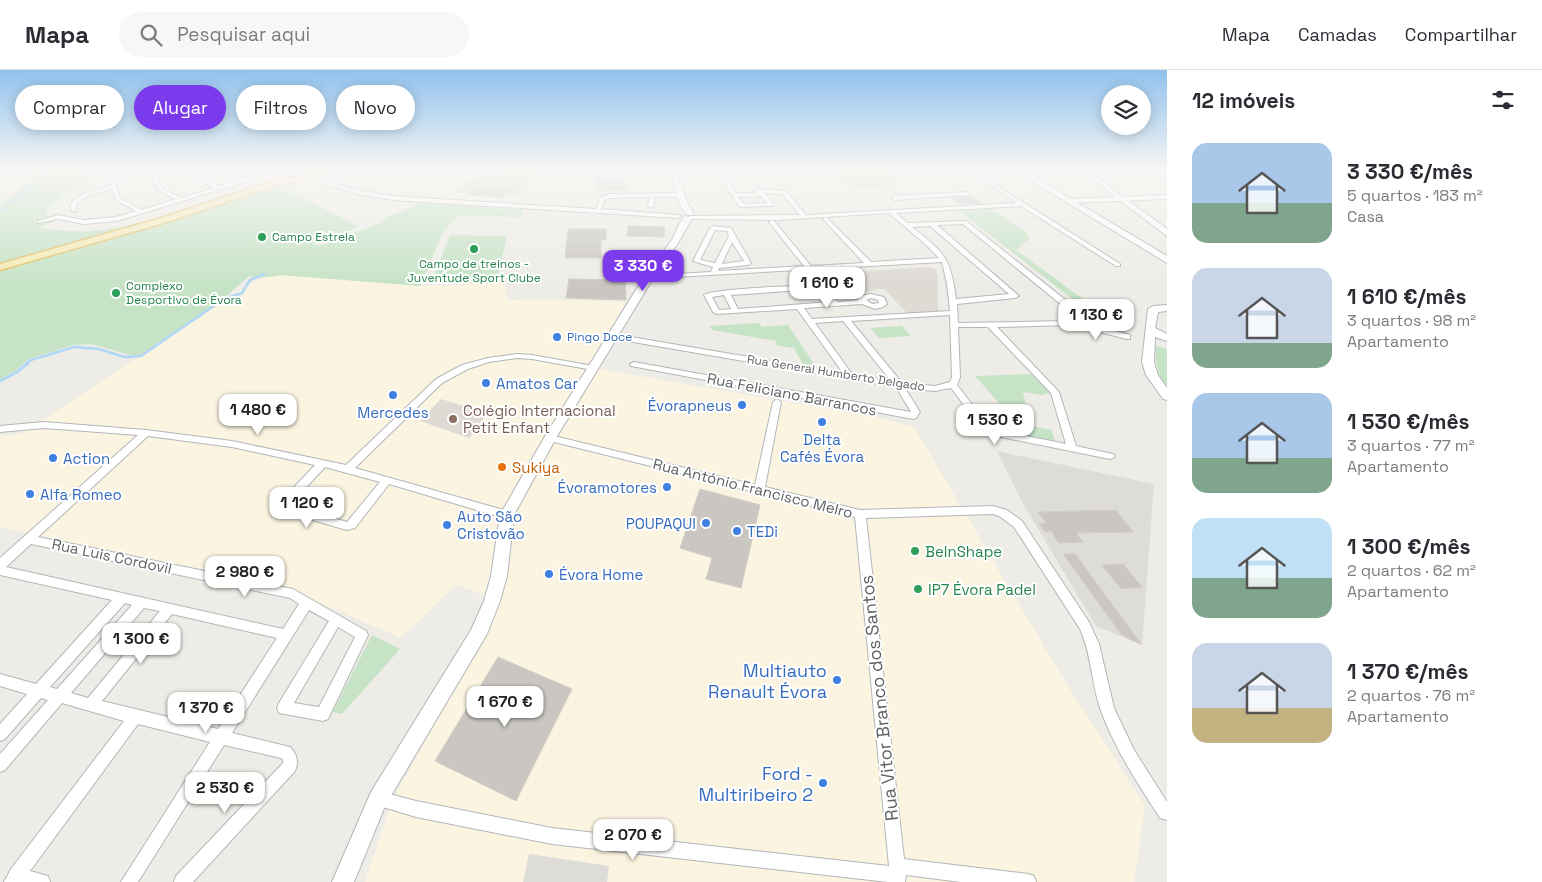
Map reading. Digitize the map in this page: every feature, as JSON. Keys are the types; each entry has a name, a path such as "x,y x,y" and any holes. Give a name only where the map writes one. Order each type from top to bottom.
{"main road":[{"path":"0,267 197,209"}],"street":[{"path":"136,209 141,212"},
{"path":"40,222 58,217 75,222 105,221 151,209"},
{"path":"565,209 737,219 944,209"},
{"path":"343,882 378,798 478,634 496,587 502,559 507,515 550,438 593,368 676,240 684,215 683,209"},
{"path":"798,209 805,217"},
{"path":"1030,209 1118,265"},
{"path":"1082,209 1167,260"},
{"path":"1135,209 1167,233"},
{"path":"892,212 944,260 948,268 954,325 956,377 956,381 952,384 986,428 991,431 1110,456"},
{"path":"826,219 870,265"},
{"path":"772,222 810,268"},
{"path":"907,226 964,222 1070,307 1074,311 1075,316 1071,322"},
{"path":"932,224 1016,296 952,302"},
{"path":"712,228 728,229 732,236 748,264 717,266 696,260 712,228"},
{"path":"714,274 732,236"},
{"path":"652,277 944,260"},
{"path":"836,304 820,287 711,294 708,296 717,312 799,306 836,304 862,302"},
{"path":"726,293 736,311"},
{"path":"799,306 850,377"},
{"path":"1165,308 1153,309 1148,362 1152,374 1167,396"},
{"path":"810,321 952,313"},
{"path":"845,319 899,385"},
{"path":"954,325 1071,322 1127,338"},
{"path":"990,324 1054,392 1072,449"},
{"path":"1150,330 1167,339"},
{"name":"Rua General Humberto Delgado","path":"613,336 899,385 940,388 952,384"},
{"path":"1150,350 1155,343 1167,339"},
{"path":"348,469 439,381 465,367 488,360 517,356 593,368"},
{"name":"Rua Feliciano Barrancos","path":"634,364 913,416 916,412 899,385"},
{"path":"759,490 777,402"},
{"path":"0,429 44,425 146,433 232,444 348,469 507,515"},
{"path":"0,565 146,433"},
{"name":"Rua António Francisco Melro","path":"550,438 860,514 993,510 1003,513 1018,524 1085,626 1093,644 1106,709 1129,755 1165,813"},
{"path":"323,463 284,505 285,508 347,526 351,525 388,480"},
{"name":"Rua Vitor Branco dos Santos","path":"860,514 897,874"},
{"name":"Rua Luis Cordovil","path":"29,539 293,594 362,635 323,714 284,708 336,620"},
{"path":"0,570 287,635"},
{"path":"1,733 122,598"},
{"path":"0,765 142,602"},
{"path":"130,882 307,602"},
{"path":"91,705 170,608"},
{"path":"0,680 135,717 285,752 291,760 290,766 182,882"},
{"path":"42,882 15,878 135,717"},
{"path":"378,798 416,809 552,836 897,874 1028,882"}],"shaded area":[{"path":"930,267 936,269 938,279 938,311 907,313 884,289 846,293 830,273"},
{"path":"282,275 420,286 504,283 508,300 626,301 594,368 885,419 914,427 1061,675 1145,806 1134,882 365,882 393,799 489,625 488,597 456,585 401,638 288,589 0,527 0,436 23,433 246,287 261,278"},
{"name":"Colégio Internacional Petit Enfant","path":"441,399 488,413 469,438 420,421"},
{"path":"997,451 1154,484 1142,645 1096,626 1022,502"},
{"path":"529,854 609,866 607,882 523,882"}],"green space":[{"path":"0,209 48,209 45,214 54,221 39,228 68,231 94,231 148,220 127,229 0,264"},
{"path":"211,209 325,209 359,227 311,244 322,245 383,222 384,219 407,209 524,210 522,217 458,216 443,232 420,286 282,275 261,278 249,276 222,300 137,357 92,344 73,345 29,359 15,371 0,379 0,271"},
{"path":"992,209 1026,232 1029,239 1016,250 1083,299 1097,303 1114,302 1127,336 1083,324 1079,304 959,211"},
{"name":"Campo de treinos - Juventude Sport Clube","path":"450,235 507,236 497,280 433,279"},
{"path":"759,323 762,327 788,325 816,367 803,364 794,348 775,345 776,341 712,330 709,326"},
{"path":"902,326 911,336 879,338 870,328"},
{"path":"1156,346 1167,349 1167,390 1161,380 1158,369"},
{"path":"1032,374 1050,393 1041,395 1023,392 1031,426 1051,430 1056,443 1019,436 1001,411 1005,410 975,376"},
{"path":"372,635 400,649 342,714 333,712"}],"building":[{"path":"628,226 665,227 664,237 627,236"},
{"path":"568,229 606,229 606,240 601,240 601,258 565,258"},
{"path":"569,279 625,280 626,300 566,298"},
{"path":"700,489 760,505 741,588 706,579 712,558 680,548"},
{"path":"1116,510 1133,532 1076,533 1083,542 1059,543 1051,531 1045,532 1039,523 1046,523 1038,512"},
{"path":"1063,554 1075,554 1142,645 1122,635"},
{"path":"1123,564 1142,587 1121,589 1102,565"},
{"path":"498,657 572,689 516,801 435,761"}],"waterway":[{"path":"26,364 31,360 74,347 99,349 124,357 141,356 224,299 242,293 250,280 264,274"},
{"path":"0,381 17,372 28,363"}],"place":[{"name":"Campo Estrela","path":"262,237"},
{"name":"Campo de treinos - Juventude Sport Clube","path":"474,249"},
{"name":"Complexo Desportivo de Évora","path":"116,293"},
{"name":"Pingo Doce","path":"557,337"},
{"name":"Amatos Car","path":"486,383"},
{"name":"Mercedes","path":"393,395"},
{"name":"Évorapneus","path":"742,405"},
{"name":"Colégio Internacional Petit Enfant","path":"453,419"},
{"name":"Delta Cafés Évora","path":"822,422"},
{"name":"Action","path":"53,458"},
{"name":"Sukiya","path":"502,467"},
{"name":"Évoramotores","path":"667,487"},
{"name":"Alfa Romeo","path":"30,494"},
{"name":"POUPAQUI","path":"706,523"},
{"name":"Auto São Cristovão","path":"447,525"},
{"name":"TEDi","path":"737,531"},
{"name":"BeInShape","path":"915,551"},
{"name":"Évora Home","path":"549,574"},
{"name":"IP7 Évora Padel","path":"918,589"},
{"name":"Multiauto Renault Évora","path":"837,680"},
{"name":"Ford - Multiribeiro 2","path":"823,783"}]}
